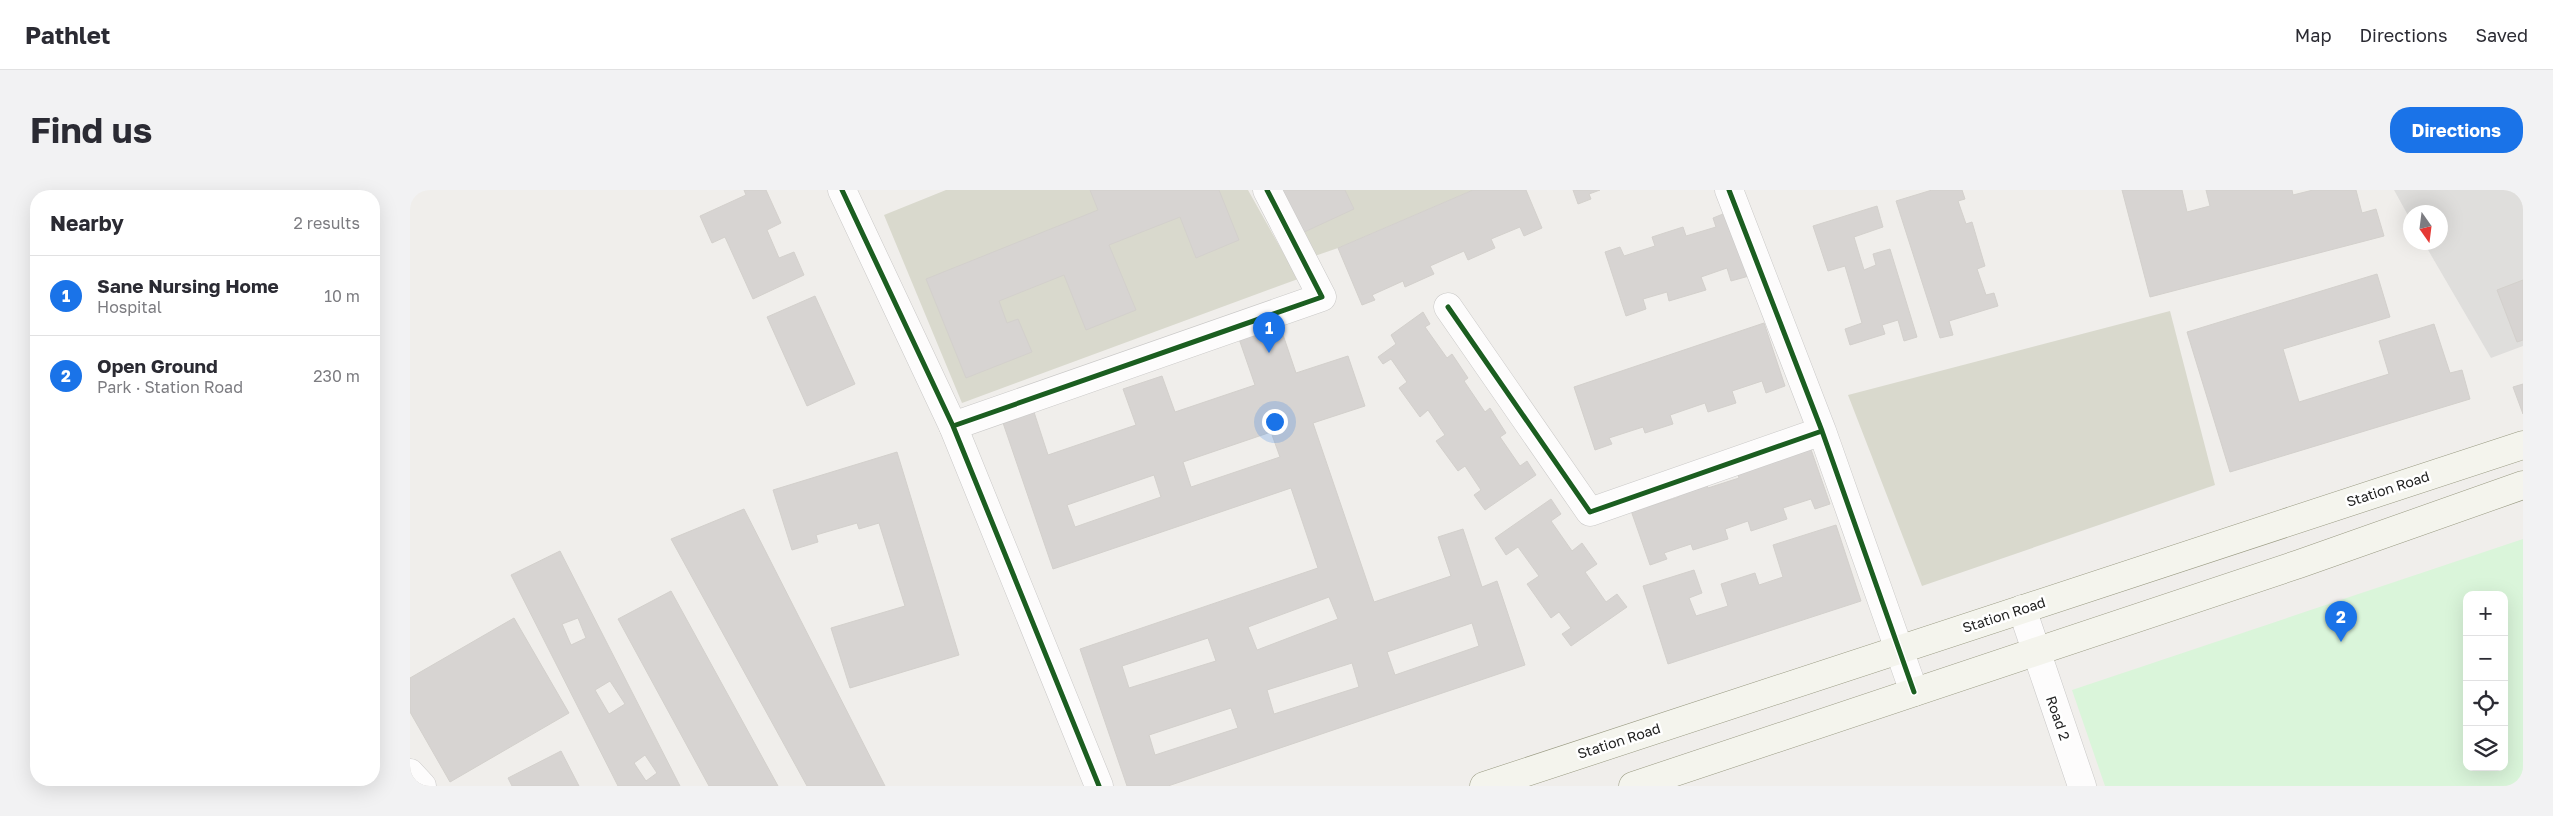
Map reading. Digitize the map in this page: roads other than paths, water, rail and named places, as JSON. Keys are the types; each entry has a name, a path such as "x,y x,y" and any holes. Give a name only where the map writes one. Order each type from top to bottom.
{"main road":[{"name":"Station Road","path":"1484,786 2516,447"},
{"path":"1633,786 2277,572 2523,485 2516,447"},
{"path":"2263,530 2277,572"}],"street":[{"path":"842,190 953,426 1099,786"},
{"path":"953,426 1322,297 1267,190"},
{"path":"1729,190 1822,431 1914,692"},
{"path":"1448,307 1590,512 1822,431"},
{"name":"Road 2","path":"2022,609 2082,786"},
{"path":"410,773 422,786"}],"place":[{"name":"Sane Nursing Home","path":"1269,353"},
{"name":"Open Ground","path":"2341,642"}]}
